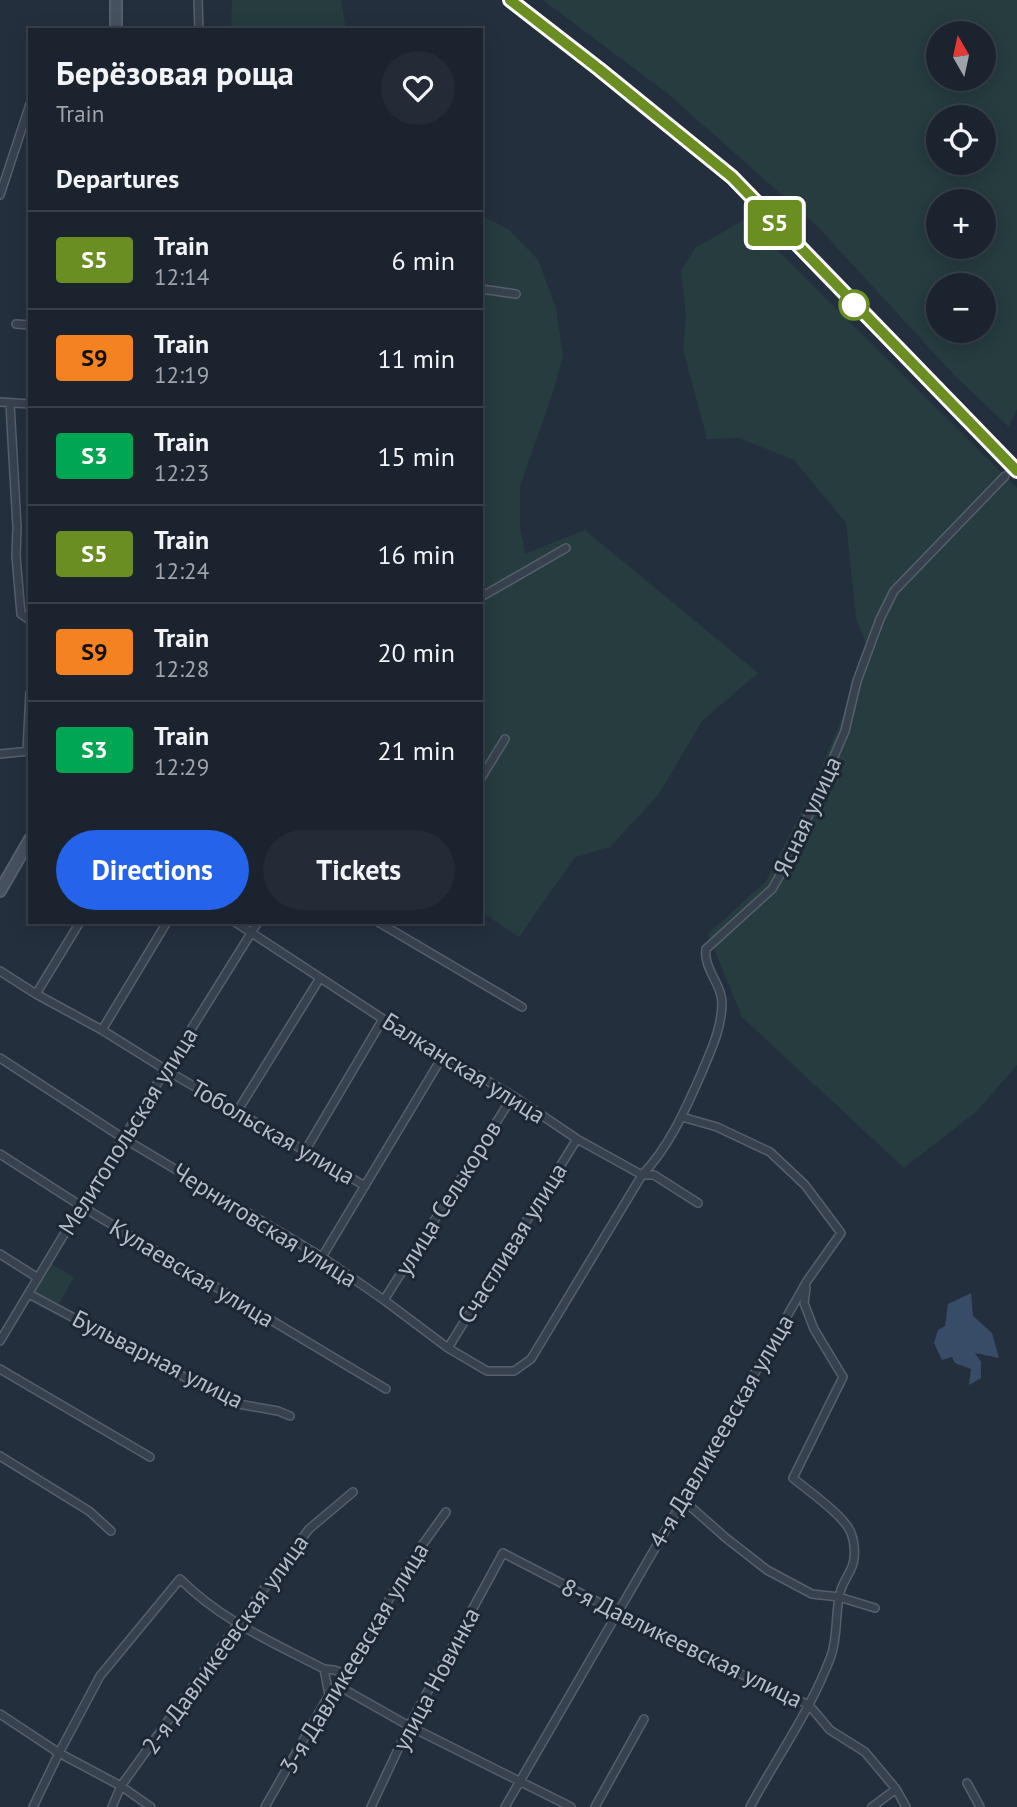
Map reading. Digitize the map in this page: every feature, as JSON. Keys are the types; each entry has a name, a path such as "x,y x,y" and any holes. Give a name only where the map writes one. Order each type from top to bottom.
{"street":[{"path":"116,0 116,28"},
{"path":"198,0 199,28"},
{"path":"0,195 28,110"},
{"path":"483,289 516,294"},
{"path":"16,324 28,325"},
{"path":"0,402 28,404"},
{"path":"10,404 20,614 28,619"},
{"name":"Ясная улица","path":"531,1359 642,1175 654,1163 682,1116 720,1028 722,1001 705,958 706,949 772,890 792,856 845,731 857,681 880,619 894,591 1005,476"},
{"path":"483,596 566,548"},
{"path":"483,775 505,739"},
{"path":"0,754 28,751"},
{"path":"0,891 28,842"},
{"path":"36,994 79,924"},
{"path":"102,1030 166,924"},
{"name":"Балканская улица","path":"238,924 383,1019 513,1096 577,1139 642,1175 654,1175 698,1203"},
{"name":"Мелитопольская улица","path":"0,1341 256,924"},
{"path":"381,924 522,1007"},
{"name":"Тобольская улица","path":"0,971 365,1186"},
{"path":"237,1110 320,978"},
{"path":"305,1151 383,1019"},
{"path":"322,1258 444,1054"},
{"name":"Черниговская улица","path":"0,1058 123,1138 322,1258 448,1348 487,1371 514,1371 531,1359"},
{"name":"улица Селькоров","path":"384,1300 513,1096"},
{"name":"4-я Давликеевская улица","path":"505,1807 807,1281 841,1233 805,1185 770,1152 717,1127 682,1116"},
{"name":"Счастливая улица","path":"448,1348 577,1139"},
{"name":"Кулаевская улица","path":"0,1154 81,1206 386,1389"},
{"path":"0,1254 38,1278"},
{"path":"750,1807 809,1705 832,1653 839,1597 843,1583 853,1567 855,1551 849,1528 793,1478 843,1377 814,1329 804,1303 807,1281"},
{"name":"Бульварная улица","path":"29,1294 233,1403 278,1411 290,1416"},
{"path":"0,1369 150,1457"},
{"path":"0,1456 89,1511 111,1531"},
{"name":"2-я Давликеевская улица","path":"112,1807 121,1786 309,1529 353,1492"},
{"path":"683,1500 767,1570 812,1594 839,1597 875,1608"},
{"name":"3-я Давликеевская улица","path":"265,1807 329,1695 342,1688 346,1674 413,1559 446,1512"},
{"name":"8-я Давликеевская улица","path":"503,1553 708,1659 809,1705 830,1730 865,1752 896,1789 906,1807"},
{"name":"улица Новинка","path":"371,1807 409,1726 503,1553"},
{"path":"33,1807 100,1676 180,1579 194,1593 237,1625 324,1669 346,1674"},
{"path":"324,1669 329,1695"},
{"path":"342,1688 409,1726 571,1807"},
{"path":"0,1714 59,1753 121,1786 151,1807"},
{"path":"595,1807 644,1719"},
{"path":"967,1783 980,1807"},
{"path":"872,1807 896,1789"}],"green space":[{"path":"232,0 341,0 346,28 231,28"},
{"path":"543,0 1017,0 1017,409 1009,427 955,376 818,227 667,93"},
{"path":"483,216 508,229 538,260 556,307 563,357 520,486 520,526 525,554 585,530 758,673 702,721 659,794 610,847 575,857 519,937 483,913"},
{"path":"746,219 1017,488 1017,1065 977,1111 904,1168 742,1017 708,934 766,881 812,790 869,653 856,618 846,523 794,460 739,438 707,439 683,349 686,317 681,271 695,248"},
{"path":"51,1264 74,1277 58,1306 34,1293"}],"water":[{"path":"971,1293 973,1316 992,1333 999,1358 975,1353 981,1362 981,1378 969,1385 971,1369 955,1363 952,1357 942,1360 934,1343 938,1330 945,1326 948,1304"}],"railway":[{"path":"510,0 731,178 1017,471"}],"train":[{"name":"S5","path":"510,0 732,177 1017,471"}]}
